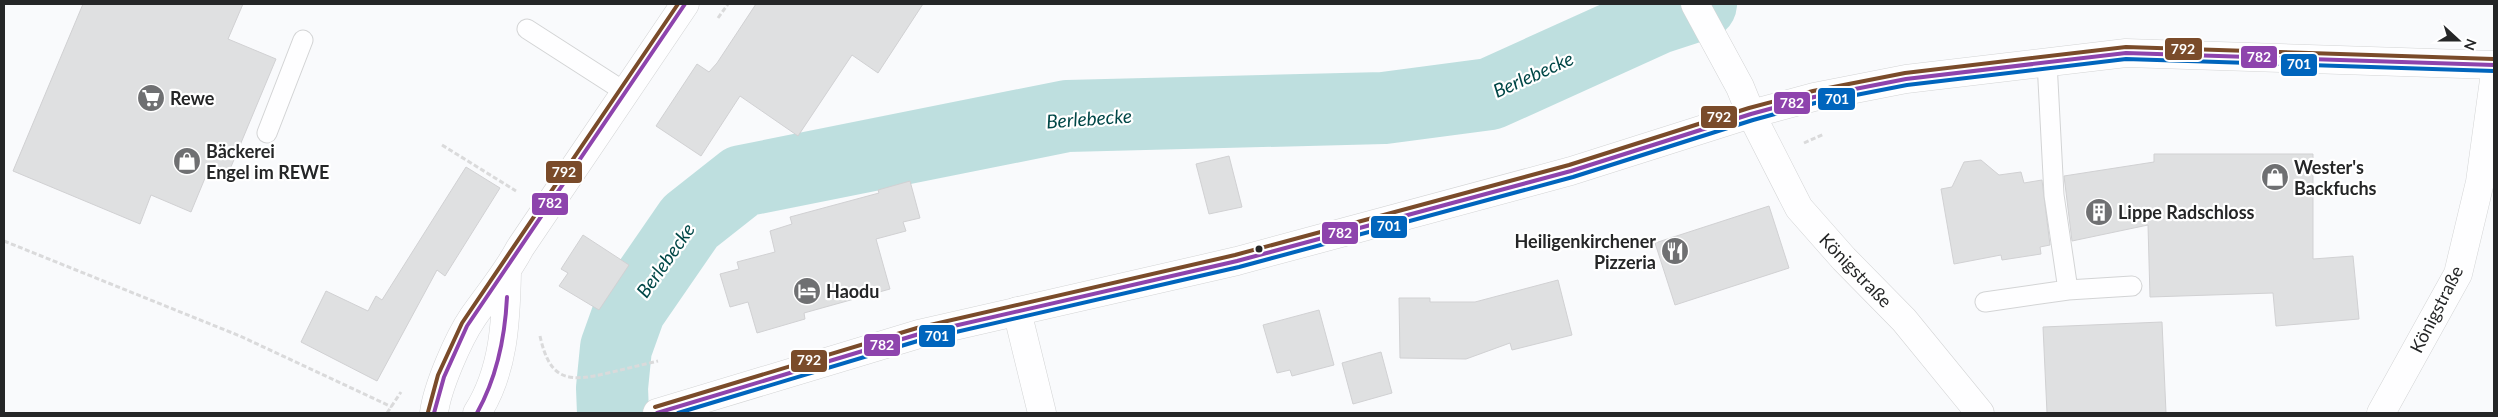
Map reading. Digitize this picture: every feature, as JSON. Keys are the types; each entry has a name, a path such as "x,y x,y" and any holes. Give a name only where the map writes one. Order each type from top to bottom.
{"main road":[{"path":"434,413 444,378 472,319 508,272 520,248 685,4"},
{"name":"Königstraße","path":"1695,4 1740,88 1751,114 1799,208 1844,259 1904,320 1980,413"},
{"path":"657,413 920,334 1237,261 1571,171 1751,114 1814,97 1930,75 2126,53 2494,65"},
{"name":"Königstraße","path":"2381,413 2458,274 2480,182 2494,80"},
{"path":"476,413 483,403 495,371 506,329 508,272"},
{"path":"1017,311 1042,413"}],"lane":[{"path":"526,29 625,92"},
{"path":"267,133 303,40"},
{"path":"2047,62 2054,195 2068,290"},
{"path":"1985,302 2068,290 2132,286"}],"path":[{"path":"717,20 728,4"},
{"path":"442,145 516,191"},
{"path":"4,241 240,336 392,407 387,413"},
{"path":"538,327 543,350 551,366 565,376 579,379 658,361"}],"building":[{"name":"Rewe","path":"83,4 243,4 228,39 276,59 228,174 210,166 191,212 151,195 140,224 13,171"},
{"path":"756,4 923,4 878,73 852,55 798,136 740,96 701,156 656,126 697,64 709,72"},
{"path":"2154,154 2313,154 2313,259 2353,256 2359,319 2276,326 2273,293 2150,297 2148,225 2072,241 2064,176 2154,162"},
{"path":"1229,156 1242,207 1209,214 1196,164"},
{"path":"1981,160 1999,175 2021,172 2024,183 2042,180 2050,245 2040,247 2041,254 2002,260 2001,255 1954,264 1941,189 1952,187 1964,162"},
{"path":"466,167 500,188 445,276 437,270 377,381 301,342 326,291 368,311 376,296 382,300"},
{"path":"910,181 920,218 903,222 906,231 876,239 890,289 804,313 805,319 757,333 748,302 730,307 720,274 739,269 737,262 775,252 770,231 792,224 790,217 879,193 878,190"},
{"path":"1769,206 1789,268 1675,305 1655,243"},
{"path":"583,235 629,265 599,310 559,286 568,273 561,269"},
{"path":"1558,280 1572,335 1512,350 1510,343 1466,359 1400,358 1399,298 1430,298 1430,302 1475,302"},
{"path":"1319,310 1334,365 1292,376 1290,370 1277,373 1263,325"},
{"path":"2162,322 2166,413 2047,413 2043,327"},
{"path":"1381,352 1392,393 1353,404 1342,363"}],"waterway":[{"name":"Berlebecke","path":"613,413 612,388 616,348 630,309 690,222 742,181 1067,116 1384,108 1490,94 1658,18 1701,4"}],"transit line":[{"name":"792","path":"428,412 438,375 462,323 678,4"},
{"name":"782","path":"434,413 444,377 467,326 685,4"},
{"name":"792","path":"655,407 917,328 1235,255 1569,165 1749,108 1813,91 1905,73 2126,47 2494,59"},
{"name":"782","path":"657,413 919,334 1237,261 1571,171 1751,114 1814,97 1906,79 2126,53 2494,65"},
{"name":"701","path":"678,413 921,340 1239,267 1573,177 1753,120 1815,103 1907,85 2126,59 2494,71"},
{"name":"782","path":"477,413 490,385 499,357 507,297"}],"place":[{"name":"Rewe","path":"151,98"},
{"name":"Bäckerei Engel im REWE","path":"187,161"},
{"name":"Wester's Backfuchs","path":"2275,177"},
{"name":"Lippe Radschloss","path":"2099,212"},
{"name":"Heiligenkirchener Pizzeria","path":"1675,251"},
{"name":"Haodu","path":"807,291"}]}
